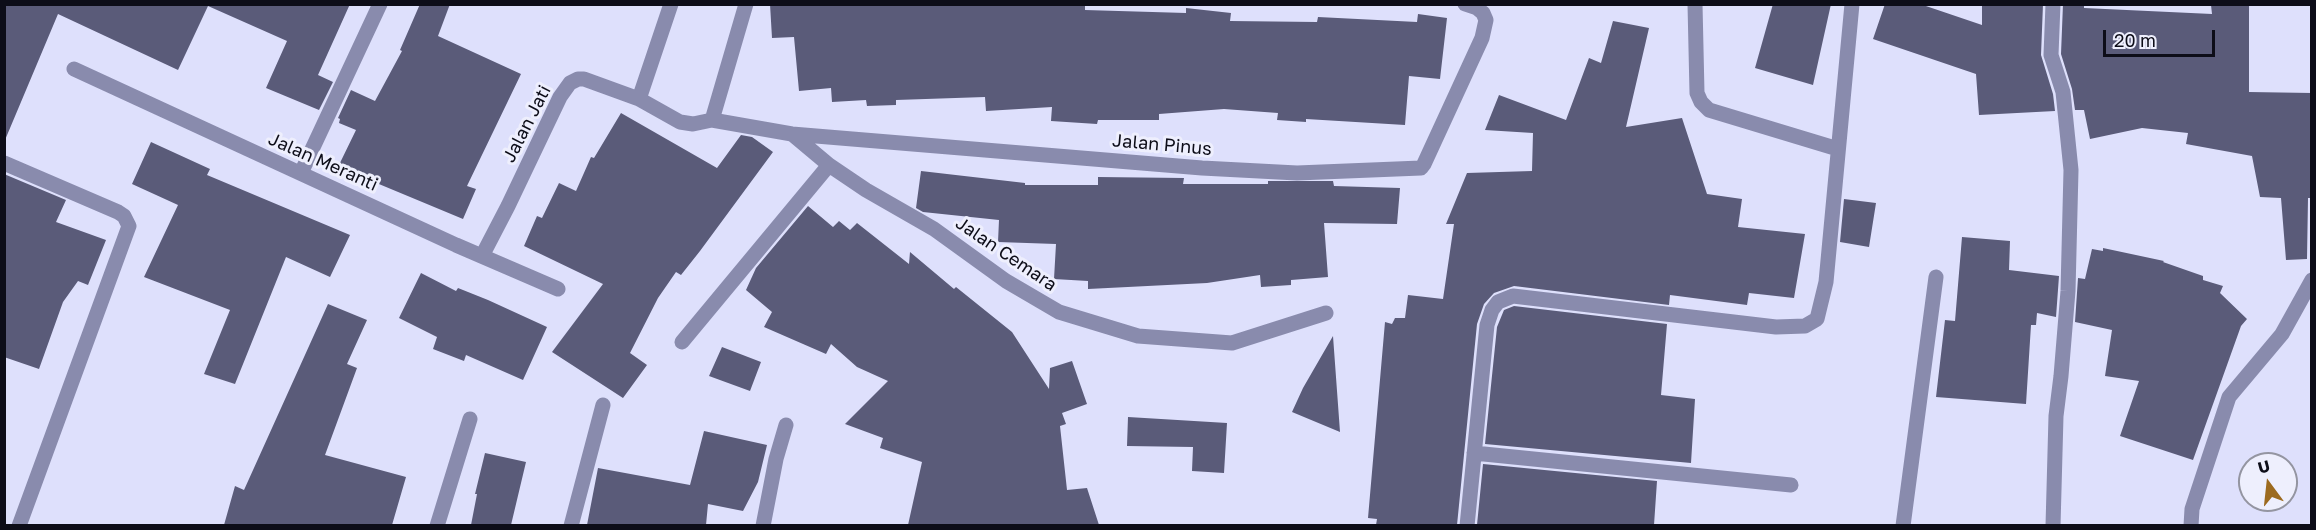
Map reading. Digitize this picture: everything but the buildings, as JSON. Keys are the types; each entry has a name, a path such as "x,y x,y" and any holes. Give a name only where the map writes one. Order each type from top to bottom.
{"street":[{"path":"301,173 380,4"},
{"path":"639,99 671,4"},
{"path":"712,120 746,4"},
{"name":"Jalan Pinus","path":"712,120 792,134 1202,168 1297,173 1421,168 1482,38 1485,20 1483,13 1465,4"},
{"path":"1695,4 1697,93 1701,102 1709,110 1838,149"},
{"path":"1467,525 1487,325 1492,310 1498,302 1513,296 1776,327 1805,326 1815,321 1826,282 1852,4"},
{"path":"2053,4 2051,55 2062,92 2070,170 2068,291 2056,416 2053,525"},
{"name":"Jalan Meranti","path":"74,69 558,289"},
{"name":"Jalan Jati","path":"482,256 551,115 570,83 575,80 584,79 639,99 680,122 693,124 712,120"},
{"name":"Jalan Cemara","path":"792,134 829,165 866,190 934,229 1006,281 1059,312 1138,336 1232,343 1326,313"},
{"path":"4,163 118,212 124,216 129,226 19,525"},
{"path":"682,342 829,165"},
{"path":"1903,525 1936,277"},
{"path":"2191,525 2192,509 2229,397 2282,334 2312,280"},
{"path":"571,525 603,405"},
{"path":"437,525 470,419"},
{"path":"763,525 776,459 786,425"},
{"path":"1474,453 1791,485"}]}
